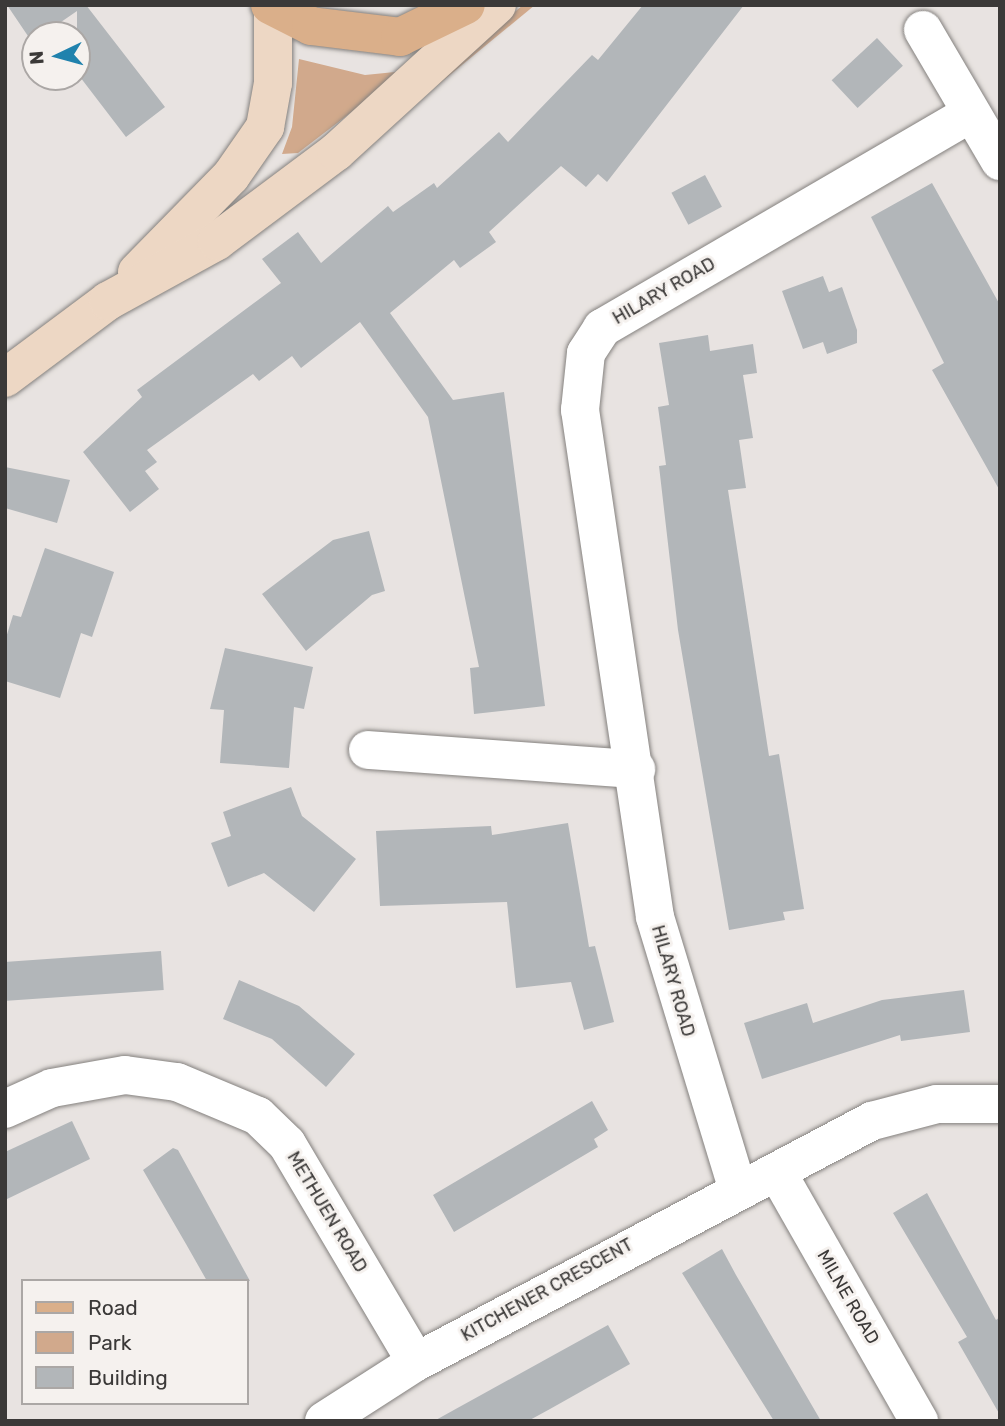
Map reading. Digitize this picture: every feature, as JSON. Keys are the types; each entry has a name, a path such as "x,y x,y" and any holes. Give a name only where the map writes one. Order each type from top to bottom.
{"main road":[{"path":"5,378 108,300 231,176 265,127 274,83 272,7 311,26 400,37 466,5"},
{"path":"108,300 217,241 336,152 497,5"}],"street":[{"path":"923,30 1000,160"},
{"name":"HILARY ROAD","path":"737,1187 655,918 636,769 580,410 586,353 602,327 971,113"},
{"path":"368,750 636,769"},
{"name":"METHUEN ROAD","path":"5,1109 52,1088 125,1076 177,1082 258,1116 287,1144 416,1362"},
{"name":"KITCHENER CRESCENT","path":"324,1421 416,1362 737,1187 777,1172 872,1121 937,1104 1000,1104"},
{"name":"MILNE ROAD","path":"777,1172 919,1421"}],"green space":[{"path":"523,5 535,5 317,184 316,179"},
{"path":"299,59 365,75 405,71 298,153 282,154 292,127"}],"building":[{"path":"7,5 86,5 165,107 126,137 91,91 91,21 77,21 77,11 62,21 21,21 21,26"},
{"path":"643,5 744,5 607,182 598,174 586,187 561,166 489,232 496,242 460,268 454,260 390,313 453,400 504,392 545,706 474,714 470,668 479,667 428,417 360,322 301,368 292,356 259,381 253,374 147,450 157,462 145,471 159,489 130,512 83,452 142,397 137,390 281,283 262,259 298,232 321,263 388,206 393,212 434,183 437,188 499,132 508,142 592,55 598,60"},
{"path":"877,38 903,66 858,108 832,80"},
{"path":"705,175 722,207 688,225 671,193"},
{"path":"932,183 1000,305 1000,491 932,370 944,363 871,217"},
{"path":"823,276 829,292 842,287 857,330 857,343 827,354 823,342 803,349 782,291"},
{"path":"708,335 710,351 753,344 757,373 743,375 753,438 739,440 746,488 728,490 769,756 779,754 804,909 783,912 785,920 729,930 678,630 659,466 666,465 658,407 669,405 659,343"},
{"path":"5,467 70,480 57,523 5,508"},
{"path":"369,531 385,591 372,595 306,651 262,594 333,540"},
{"path":"45,548 114,572 92,637 81,633 60,698 5,681 5,641 13,615 21,617"},
{"path":"225,648 313,667 304,709 294,707 289,768 220,763 224,710 210,709"},
{"path":"291,787 302,816 356,859 314,912 264,873 228,887 211,843 231,836 223,812"},
{"path":"568,823 589,947 595,946 614,1022 584,1030 571,982 516,988 507,902 380,906 376,831 491,826 492,835"},
{"path":"161,951 164,990 7,1001 5,962"},
{"path":"239,980 299,1006 355,1054 326,1087 272,1039 223,1019"},
{"path":"964,990 970,1032 901,1041 900,1035 762,1079 744,1023 807,1003 813,1023 882,1000"},
{"path":"592,1101 608,1130 594,1139 598,1147 454,1232 433,1195"},
{"path":"72,1121 90,1159 5,1200 5,1152"},
{"path":"173,1148 178,1150 250,1281 206,1279 143,1170"},
{"path":"927,1193 996,1320 1000,1317 1000,1415 958,1342 967,1337 893,1213"},
{"path":"722,1249 821,1421 774,1421 682,1273"},
{"path":"608,1325 630,1364 550,1409 528,1421 434,1421"}]}
